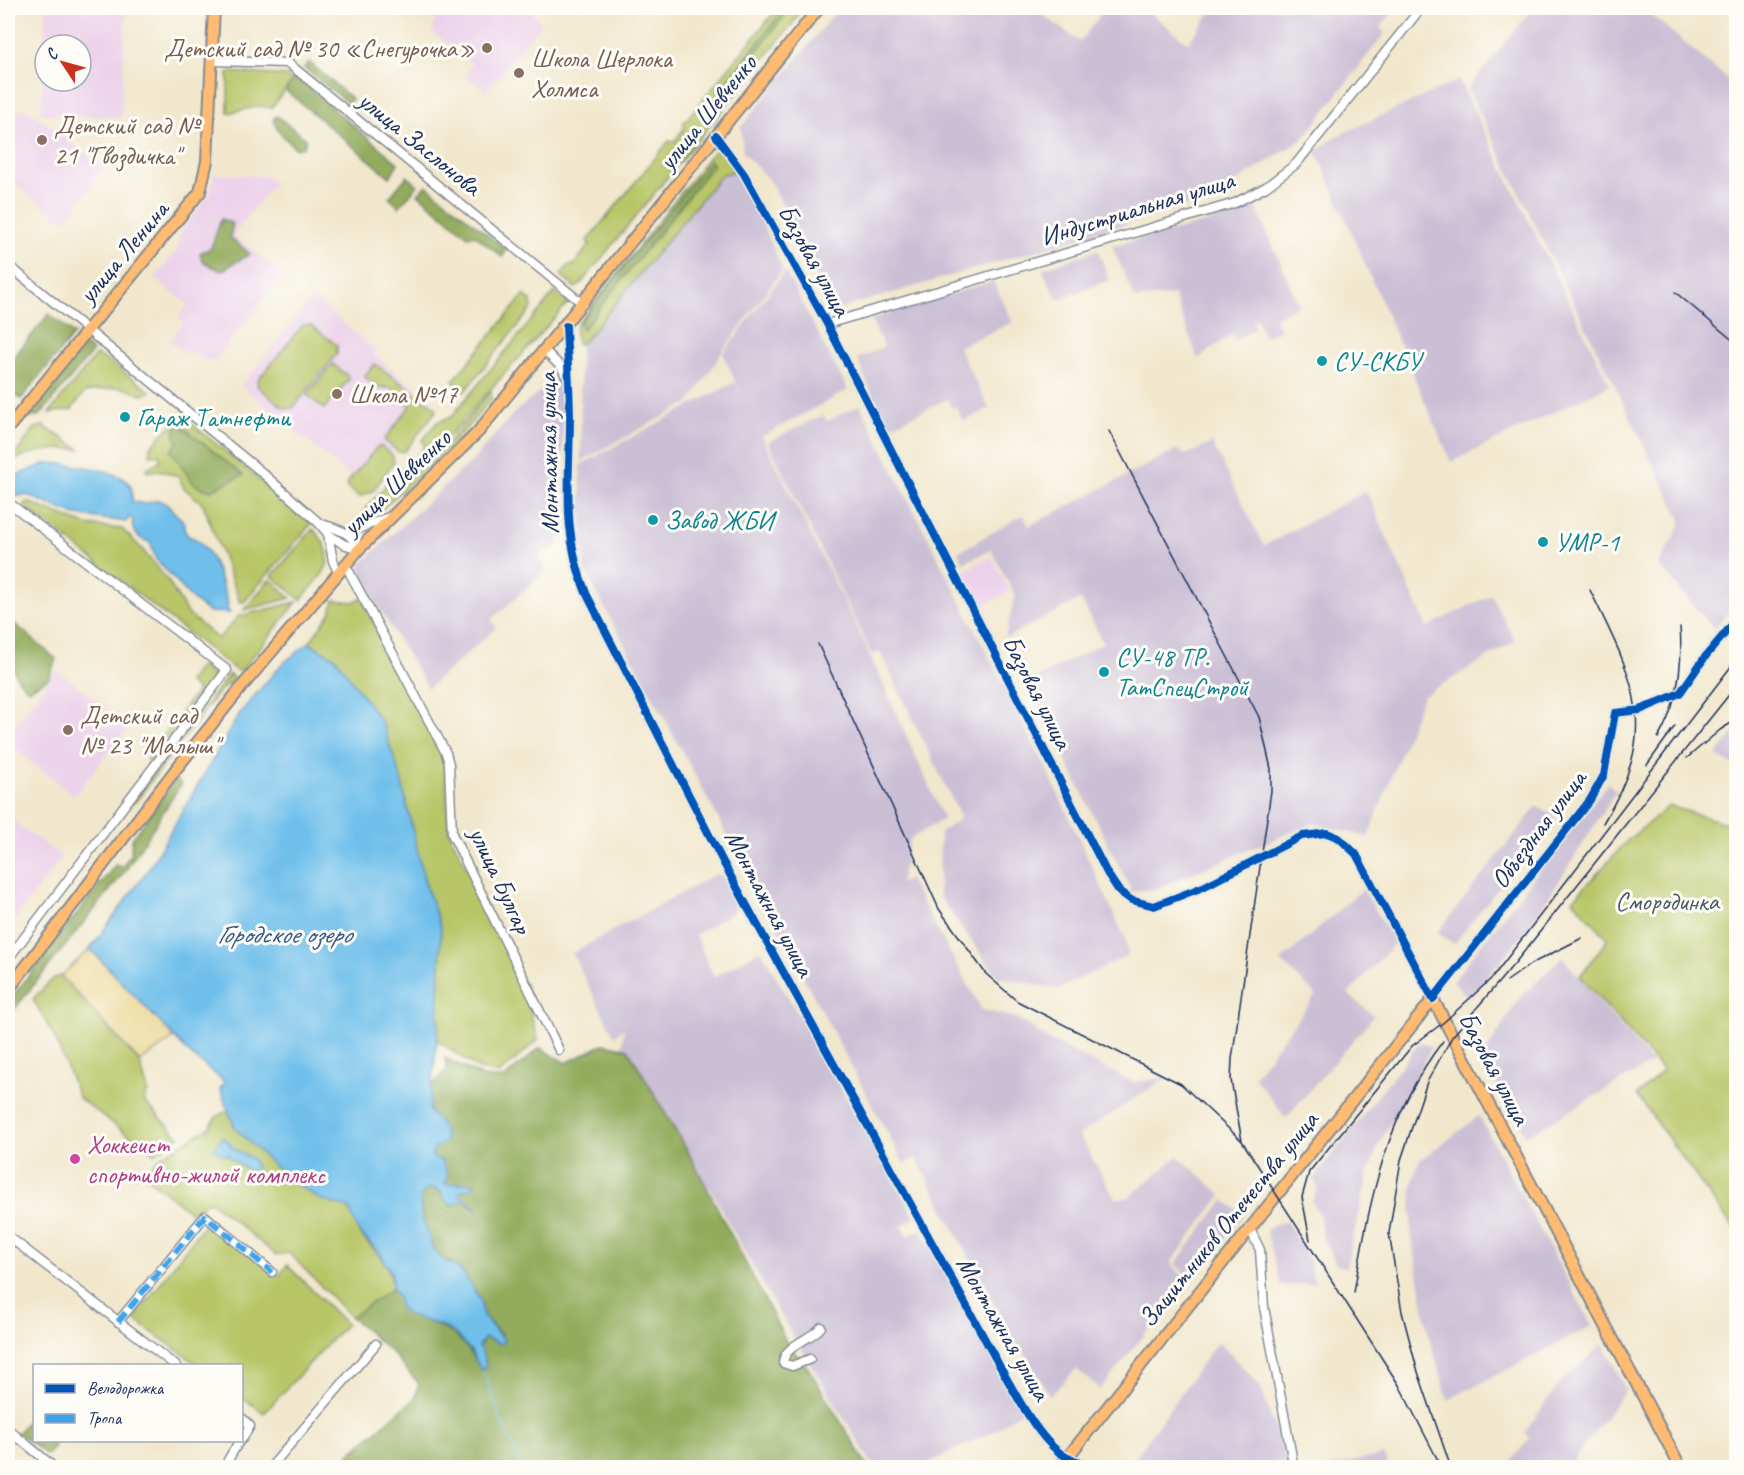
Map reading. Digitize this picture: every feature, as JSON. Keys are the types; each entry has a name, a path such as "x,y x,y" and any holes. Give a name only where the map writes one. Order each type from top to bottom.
{"main road":[{"name":"улица Ленина","path":"8,428 192,204 204,184 214,8"},
{"name":"улица Шевченко","path":"8,990 176,769 359,549 470,442 566,326 819,8"},
{"name":"Защитников Отечества улица","path":"1059,1467 1433,999"},
{"name":"Базовая улица","path":"1433,999 1681,1467"}],"street":[{"name":"Индустриальная улица","path":"827,324 1235,203 1266,187 1296,164 1421,8"},
{"name":"улица Заслонова","path":"212,61 288,63 583,304"},
{"name":"Базовая улица","path":"716,136 745,177 827,324 1107,873 1119,891 1131,900 1157,906 1203,887 1302,836 1327,833 1339,838 1356,854 1433,999"},
{"path":"8,265 259,470 318,522 328,534 343,544 359,549"},
{"name":"Монтажная улица","path":"566,326 569,381 568,523 575,567 586,593 723,862 994,1356 1036,1425 1067,1457"},
{"name":"Монтажная улица","path":"545,351 562,368 569,381"},
{"path":"8,502 227,670 8,959"},
{"path":"347,533 395,514"},
{"path":"318,522 347,533 354,538 359,549"},
{"name":"улица Булгар","path":"328,534 333,561 342,568 446,753 449,764 452,834 559,1050"},
{"name":"Объездная улица","path":"1433,999 1590,800 1604,775 1615,713 1640,710 1680,693 1705,657 1737,620"},
{"path":"118,1322 205,1216 272,1272"},
{"path":"1250,1227 1260,1250 1264,1307 1294,1467"},
{"path":"8,1236 175,1364"},
{"path":"810,1359 792,1366 783,1363 788,1351 815,1334 821,1327"},
{"path":"270,1467 376,1344"},
{"path":"243,1419 250,1426 243,1437"},
{"path":"8,1429 55,1467"},
{"path":"8,1445 16,1436"},
{"path":"236,1467 228,1460 240,1442"},
{"path":"1067,1457 1094,1467"}],"shaded area":[{"path":"46,8 126,8 121,118 41,114 42,93 93,93 93,33 45,33"},
{"name":"Детский сад № 30 «Снегурочка»","path":"438,8 530,8 541,24 486,92 465,75 472,64 432,32"},
{"path":"839,8 1033,8 1080,42 1105,8 1144,8 1188,43 1214,8 1396,8 1380,28 1385,33 1303,139 1209,199 832,311 790,216 768,179 743,153 741,127"},
{"path":"1533,8 1650,8 1650,14 1736,86 1736,602 1714,629 1659,565 1682,522 1468,89"},
{"path":"1459,80 1610,385 1451,462 1316,151 1335,137"},
{"name":"Детский сад № 21 \"Гвоздичка\"","path":"26,108 105,168 64,222 14,184 17,111"},
{"path":"721,169 733,170 752,200 783,269 722,352 690,402 581,461 580,338"},
{"path":"214,174 266,176 274,183 233,235 283,275 213,362 209,359 203,361 190,350 187,354 170,341 184,323 178,317 188,305 155,278 180,246 178,243 181,232 211,192"},
{"path":"1254,203 1299,305 1275,318 1280,330 1264,337 1257,319 1252,321 1254,328 1236,340 1233,333 1198,359 1174,295 1135,299 1112,246 1212,221"},
{"path":"1098,250 1109,280 1058,300 1042,269"},
{"path":"785,271 848,390 761,437 723,354"},
{"path":"993,281 1013,322 958,347 989,409 963,421 956,406 952,408 947,399 888,428 857,359 884,347 871,319"},
{"name":"Школа №17","path":"313,297 376,351 374,355 433,402 363,487 241,386"},
{"path":"557,377 565,384 558,547 546,550 537,559 546,570 491,620 496,628 428,688 358,573 363,562 475,458 513,414"},
{"path":"735,382 864,642 944,819 910,839 900,884 909,879 982,1010 1017,1018 1049,1040 1133,1082 1166,1078 1079,1135 1115,1198 1128,1198 1178,1156 1222,1195 1171,1263 1187,1281 1101,1389 1076,1369 1050,1396 1022,1349 1013,1340 916,1157 904,1164 584,569 580,465"},
{"path":"860,405 1049,774 1125,938 1128,955 1058,989 998,977 939,896 940,833 961,818 880,652 872,655 768,442 823,415 827,421"},
{"name":"СУ-48 ТР. ТатСпецСтрой","path":"1212,443 1264,546 1366,491 1427,627 1491,595 1515,641 1423,696 1368,837 1313,823 1157,888 1132,892 1027,683 1103,643 1081,599 1005,638 1015,595 991,550 963,563 958,552 1023,515 1029,526 1176,450 1186,455"},
{"path":"991,556 1010,591 982,606 963,572"},
{"name":"Детский сад № 23 \"Малыш\"","path":"57,670 129,727 74,796 8,743 8,733"},
{"path":"1736,729 1736,766 1716,756"},
{"path":"1608,783 1616,791 1572,861 1529,927 1469,997 1452,982"},
{"path":"1537,806 1555,817 1454,944 1437,933"},
{"path":"8,817 62,857 8,928"},
{"path":"716,874 722,875 735,899 734,911 695,935 714,977 761,950 915,1218 901,1226 908,1236 920,1230 1023,1409 998,1429 920,1467 874,1467 776,1308 710,1189 700,1185 622,1047 624,1028 614,1036 572,953"},
{"path":"1363,889 1395,943 1348,994 1374,1016 1286,1118 1254,1077 1316,995 1281,961"},
{"path":"1562,957 1652,1063 1526,1136 1482,1059 1517,1001"},
{"path":"1420,1042 1432,1047 1379,1144 1368,1173 1346,1267 1337,1265 1322,1236 1320,1215 1312,1202 1318,1187 1313,1179"},
{"path":"1479,1116 1592,1326 1448,1400 1429,1336 1411,1233 1412,1186 1419,1161"},
{"path":"1224,1200 1244,1215 1191,1280 1175,1264"},
{"path":"1286,1221 1308,1257 1315,1283 1281,1286 1266,1229"},
{"path":"1218,1341 1260,1386 1289,1467 1133,1467 1130,1465"},
{"path":"1603,1344 1626,1390 1568,1467 1506,1467 1529,1439 1525,1432 1561,1382"},
{"path":"1383,1455 1390,1467 1328,1467"}],"green space":[{"path":"778,8 802,8 793,23 579,286 575,288 561,275 569,265 573,266 590,244 587,241 669,141 674,142 685,127 683,124"},
{"path":"785,8 791,8 721,95 717,94"},
{"path":"309,62 352,99 348,103 304,68"},
{"path":"228,72 287,76 293,80 271,108 261,106 228,113"},
{"path":"295,77 398,163 390,177 285,90"},
{"path":"277,116 306,139 304,147 296,149 279,132 273,119"},
{"path":"717,150 722,152 736,171 722,174 587,338 580,344 577,343 575,333 577,324 713,152"},
{"path":"710,161 713,165 582,330 580,322"},
{"path":"407,176 418,185 399,207 389,198"},
{"path":"426,185 507,250 502,257 475,235 469,237 418,194"},
{"path":"221,219 233,224 230,237 250,254 221,271 202,261 200,253 211,248"},
{"path":"555,292 568,303 446,439 412,471 384,486 400,469 406,470 425,446 422,441 437,422 451,417"},
{"path":"524,295 531,301 532,308 464,392 453,381"},
{"path":"49,314 74,334 21,399 8,389 8,364"},
{"path":"303,325 311,325 337,345 337,354 293,408 284,408 258,387 257,381"},
{"path":"83,343 93,351 40,415 23,420"},
{"path":"96,355 150,391 143,395 120,387 85,392 71,410 49,413"},
{"path":"333,364 350,378 324,409 307,395"},
{"path":"375,364 436,408 405,451 398,452 384,440 411,405 390,388 377,387 364,376"},
{"path":"491,391 492,398 453,444 371,519 359,524 364,510 384,488 413,473 450,440"},
{"path":"181,415 312,523 244,602 240,602 203,504 184,488 178,476 158,470 147,472 147,468 160,461 159,454 150,455 150,447"},
{"path":"178,423 243,475 209,491 194,484 171,451 178,442 174,434"},
{"path":"43,426 80,449 42,451 16,459 8,464 35,428"},
{"path":"381,446 393,456 394,462 373,491 359,497 347,487 348,482 377,447"},
{"path":"28,502 85,525 122,529 168,581 187,613 218,639 239,616 297,602 242,670 237,671 23,505"},
{"path":"313,529 322,540 328,558 323,574 301,600 272,576"},
{"path":"270,579 291,598 244,610"},
{"path":"361,598 445,760 449,832 526,987 527,1001 538,1040 499,1074 477,1068 436,1039 441,928 425,883 382,723 336,658 309,643 331,612 334,600 354,602"},
{"path":"8,618 56,659 49,678 28,690 15,675 9,657"},
{"path":"200,666 215,677 148,765 147,757 198,690 188,682"},
{"path":"229,674 234,678 219,692 136,801 128,806"},
{"path":"176,779 181,784 126,870 8,1017 8,1002 116,864 122,867 131,854 132,839"},
{"name":"Смородинка","path":"1669,806 1736,826 1736,1232 1637,1095 1663,1071 1580,976 1608,939 1573,900 1628,840"},
{"path":"61,976 140,1063 148,1091 144,1101 179,1137 154,1154 79,1098 54,1036 33,999 54,978"},
{"path":"604,1044 628,1049 692,1159 787,1343 808,1368 868,1467 365,1468 348,1455 415,1398 419,1384 391,1352 351,1317 392,1289 398,1297 401,1308 456,1336 473,1355 482,1371 486,1364 479,1346 485,1338 500,1344 502,1336 483,1315 480,1299 460,1269 434,1251 421,1214 420,1198 426,1189 434,1188 441,1192 443,1198 452,1205 463,1200 477,1208 458,1193 471,1188 474,1183 445,1184 431,1157 441,1124 429,1111 429,1088 447,1070 445,1058 483,1077 503,1079 540,1048 566,1063"},
{"path":"229,1110 235,1128 340,1205 349,1208 363,1238 380,1256 389,1270 392,1289 351,1317 289,1253 276,1255 210,1201 192,1213 142,1174 163,1155 210,1127 216,1117"},
{"path":"208,1219 278,1277 287,1265 346,1324 264,1413 243,1398 243,1364 197,1364 134,1319"},
{"path":"27,1421 33,1427 33,1442 51,1442 55,1445 47,1455 18,1433"}],"sand":[{"path":"90,949 175,1037 140,1062 61,976"}],"water":[{"path":"47,463 93,468 117,475 132,489 132,501 144,504 158,500 165,503 185,523 184,530 188,536 203,546 209,555 219,575 228,604 226,608 230,613 209,612 194,601 156,559 150,542 143,540 137,534 133,528 133,520 129,517 126,522 76,515 27,495 17,496 8,489 8,479"},
{"name":"Городское озеро","path":"309,643 336,658 382,723 400,775 425,883 441,928 438,1031 429,1111 441,1124 445,1133 445,1143 435,1148 431,1156 442,1161 448,1176 445,1184 474,1183 475,1186 458,1193 479,1211 463,1200 452,1205 443,1198 441,1192 434,1188 426,1189 420,1198 421,1214 434,1251 442,1259 460,1269 480,1299 483,1315 504,1341 500,1344 485,1338 479,1345 486,1364 482,1371 471,1351 455,1333 442,1326 410,1316 400,1308 398,1297 392,1289 392,1274 379,1252 358,1231 349,1208 321,1200 286,1177 235,1128 220,1089 225,1082 191,1055 90,949 148,870 240,713 281,665"},
{"path":"222,1137 230,1142 231,1147 253,1159 256,1168 254,1171 243,1167 227,1154 223,1155 214,1148"}],"waterway":[{"path":"482,1371 501,1422 523,1468"}],"railway":[{"path":"1675,292 1736,343"},
{"path":"1109,431 1259,717 1271,769 1271,791 1232,1059 1231,1080 1242,1141 1399,1385 1442,1468"},
{"path":"1590,590 1619,651 1629,678 1635,705 1636,731 1632,759 1621,789 1603,823"},
{"path":"1658,738 1670,712 1678,684 1681,656 1680,627"},
{"path":"818,644 939,909 986,974 1017,1001 1181,1084 1242,1141"},
{"path":"1310,1240 1302,1197 1309,1172 1412,1046 1444,1022 1492,978 1736,660"},
{"path":"1451,1468 1417,1369 1402,1312 1389,1233 1401,1160 1427,1082 1452,1037 1515,963 1736,686"},
{"path":"1687,758 1720,730 1736,720"},
{"path":"1647,765 1675,726"},
{"path":"1507,981 1531,964 1582,938"},
{"path":"1354,1293 1374,1193 1394,1129 1407,1098 1443,1041"}],"marked path":[{"path":"118,1322 205,1216 272,1272"}],"cycle path":[{"path":"716,136 744,174 827,324 1107,873 1119,891 1131,900 1154,906 1203,887 1302,836 1327,833 1339,838 1356,854 1433,999 1590,800 1604,775 1615,713 1640,710 1680,693 1705,657 1736,620"},
{"path":"566,326 570,406 568,485 570,527 578,571 586,593 723,862 1020,1402 1047,1441 1057,1451 1094,1468"}],"place":[{"name":"Детский сад № 30 «Снегурочка»","path":"487,48"},
{"name":"Школа Шерлока Холмса","path":"519,73"},
{"name":"Детский сад № 21 \"Гвоздичка\"","path":"42,140"},
{"name":"СУ-СКБУ","path":"1322,361"},
{"name":"Школа №17","path":"337,394"},
{"name":"Гараж Татнефти","path":"125,417"},
{"name":"Завод ЖБИ","path":"653,520"},
{"name":"УМР-1","path":"1543,542"},
{"name":"СУ-48 ТР. ТатСпецСтрой","path":"1104,672"},
{"name":"Детский сад № 23 \"Малыш\"","path":"68,730"},
{"name":"Хоккеист спортивно-жилой комплекс","path":"75,1159"}]}
